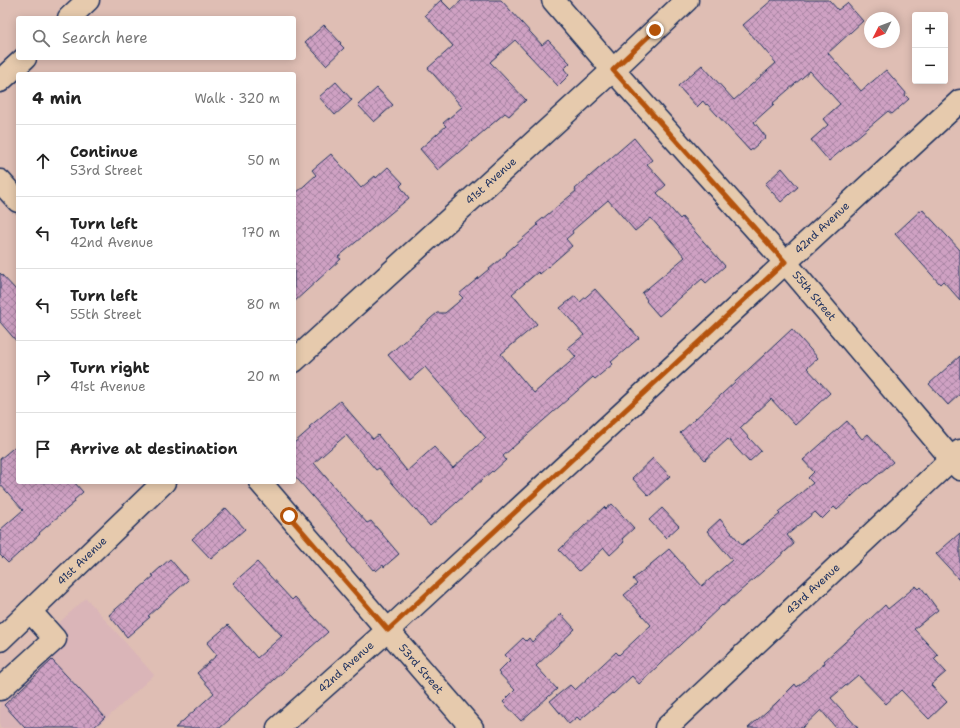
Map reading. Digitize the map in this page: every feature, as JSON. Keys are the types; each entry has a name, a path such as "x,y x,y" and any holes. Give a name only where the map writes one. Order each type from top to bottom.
{"street":[{"path":"70,16 88,0"},
{"name":"55th Street","path":"553,0 613,70 785,262 957,459"},
{"name":"41st Avenue","path":"296,359 613,70 687,0"},
{"path":"0,81 23,60"},
{"name":"42nd Avenue","path":"278,728 388,630 960,101"},
{"path":"0,181 16,200"},
{"name":"43rd Avenue","path":"666,728 957,459"},
{"name":"41st Avenue","path":"0,640 162,484"},
{"name":"53rd Street","path":"262,484 472,728"},
{"path":"0,689 55,639 30,611"}],"shaded area":[{"path":"86,598 154,675 96,728 0,728 0,677"}],"building":[{"path":"441,0 451,10 462,0 501,0 542,45 548,40 570,63 564,69 569,75 558,86 515,40 490,62 526,100 509,116 505,113 438,170 420,149 446,126 443,123 462,107 428,68 453,46 425,15"},
{"path":"772,0 829,0 838,10 847,3 863,21 828,53 861,91 886,70 906,93 905,95 909,99 892,114 888,111 829,161 811,140 828,125 823,119 840,104 810,71 773,103 774,104 754,122 766,137 750,151 707,104 706,105 703,101 697,107 678,86 702,65 734,100 776,63 743,25"},
{"path":"324,25 344,48 326,65 305,42"},
{"path":"336,82 352,100 335,115 319,97"},
{"path":"377,88 393,105 374,122 358,105"},
{"path":"634,138 652,160 647,164 666,185 657,193 680,219 682,217 725,266 706,283 702,279 659,316 646,301 647,300 642,293 685,257 651,218 635,231 608,200 572,231 573,233 566,239 572,246 540,274 538,272 512,294 537,324 501,354 534,393 576,357 568,348 584,335 560,308 575,296 580,302 595,289 639,338 611,362 613,364 595,379 593,377 503,456 506,460 430,526 379,468 376,470 346,435 314,463 348,503 367,523 371,521 399,554 384,567 383,565 376,571 374,569 373,570 348,540 349,539 296,477 296,441 311,428 309,427 340,401 373,439 378,435 407,471 434,447 453,468 486,438 425,367 410,380 388,355 437,313 445,313 463,298 459,294 507,254 506,253 538,225 536,224 576,191 575,189"},
{"path":"331,154 361,188 375,176 376,178 388,167 403,183 400,186 409,198 338,257 341,259 296,300 296,193 316,175 312,170"},
{"path":"782,168 798,187 781,202 765,184"},
{"path":"922,209 960,250 960,300 943,281 940,284 895,234"},
{"path":"0,273 16,290 16,341 0,322"},
{"path":"792,329 818,358 807,368 830,393 795,425 771,399 740,428 761,451 749,462 728,439 705,460 680,433"},
{"path":"960,356 960,394 948,405 929,384"},
{"path":"847,421 862,439 868,434 893,462 867,484 866,483 837,510 834,507 822,519 815,512 787,535 794,544 723,606 722,605 639,684 632,676 613,694 612,693 580,720 577,717 569,724 550,701 570,685 575,690 616,652 619,655 651,625 624,595 637,584 633,579 669,549 702,586 732,560 707,531 720,519 742,545 780,514 778,512 813,483 808,478 814,472 803,460"},
{"path":"16,446 16,484 76,484 83,492 74,500 75,502 39,533 40,534 8,563 0,555 0,530 23,510 0,484 0,459"},
{"path":"653,458 670,476 649,496 632,478"},
{"path":"612,504 634,528 622,539 624,542 610,555 604,548 579,571 559,550 604,507 606,509"},
{"path":"226,508 245,529 211,559 192,539"},
{"path":"662,508 679,526 666,538 649,520"},
{"path":"960,533 960,580 936,554"},
{"path":"170,559 188,580 127,637 109,615 154,576 152,575"},
{"path":"257,562 292,600 295,597 328,632 220,728 175,728 214,693 197,673 217,655 207,643 228,625 257,658 282,636 233,583"},
{"path":"916,586 919,589 921,587 938,610 914,629 938,655 934,659 946,672 931,685 947,702 929,719 901,690 886,704 858,675 831,698 858,728 836,728 821,710 802,728 748,728 795,684 797,687 825,663 824,661 885,605 888,609"},
{"path":"561,614 575,629 536,666 557,689 521,721 503,702 515,690 498,672 510,660 505,655 523,638 526,641 529,638 532,642"},
{"path":"52,660 105,717 93,728 25,728 4,705"}],"route":[{"path":"289,516 388,630 785,262 613,70 655,30"}]}
